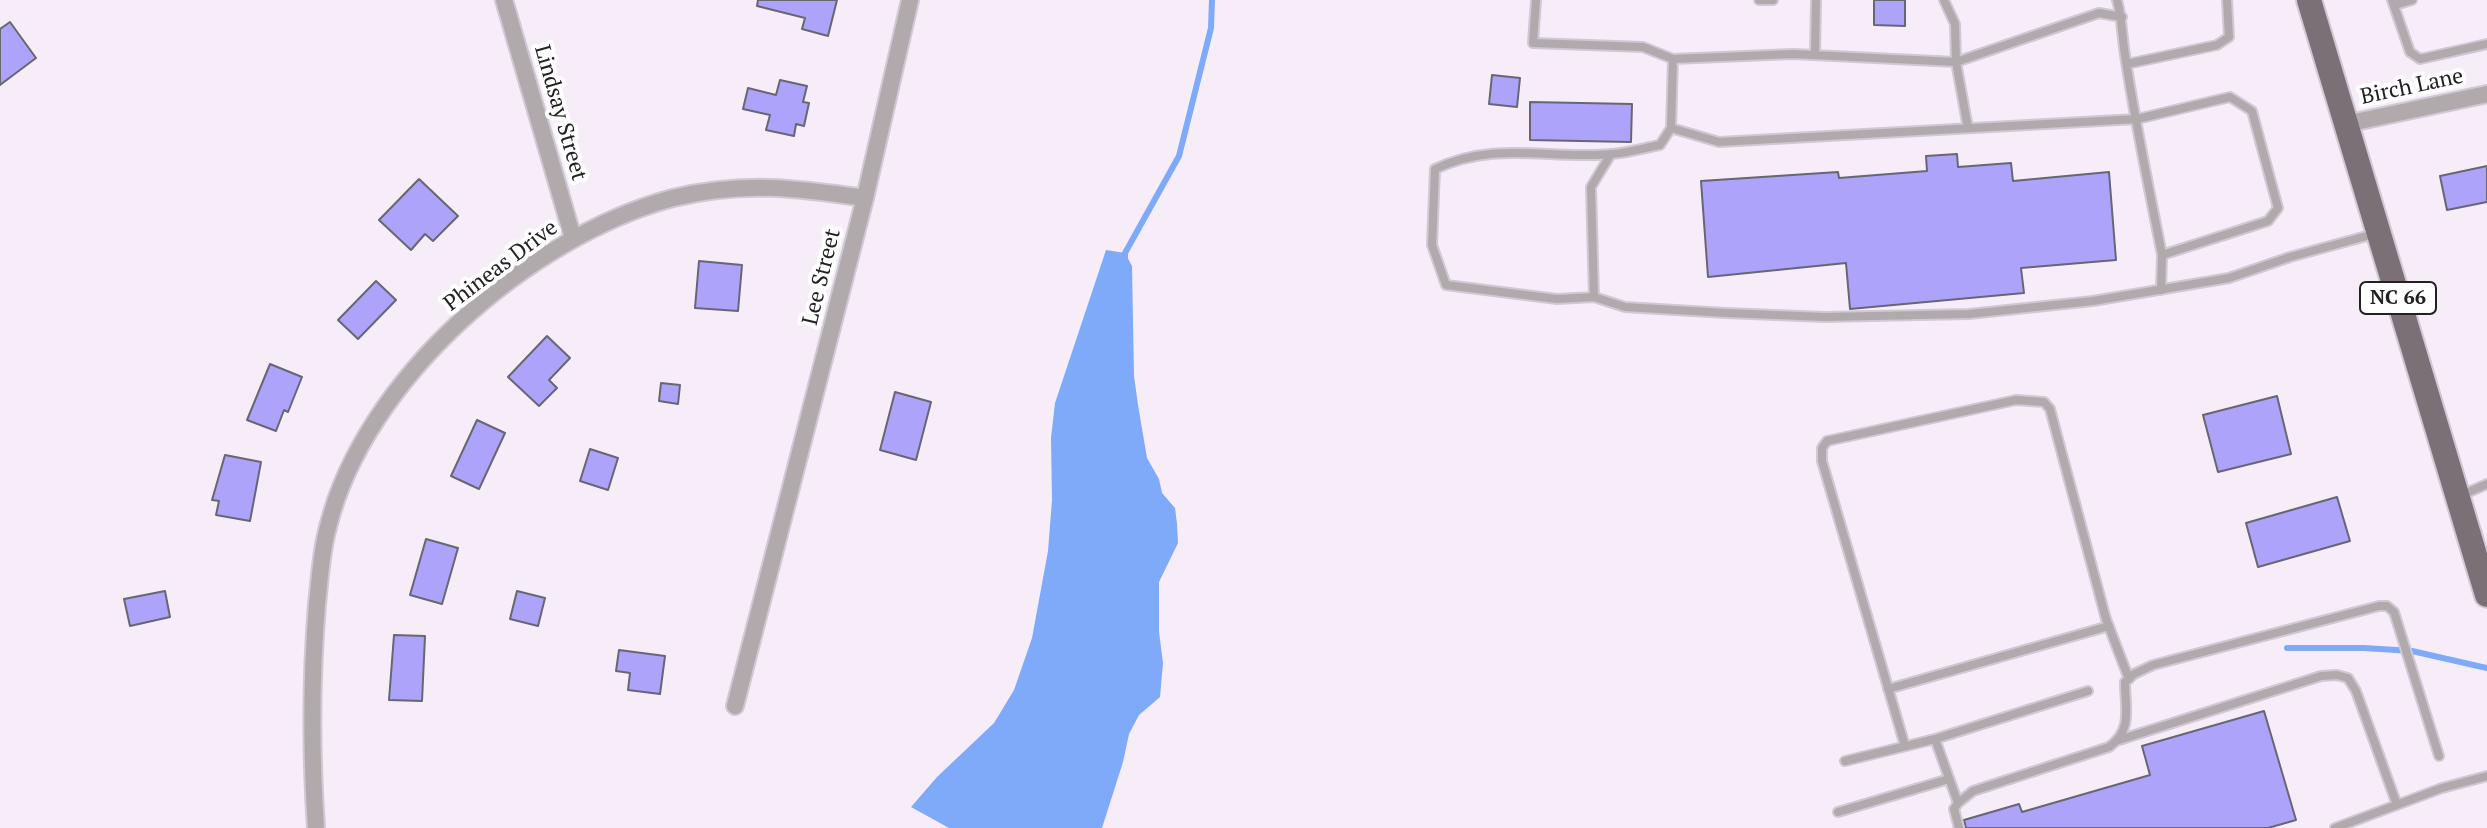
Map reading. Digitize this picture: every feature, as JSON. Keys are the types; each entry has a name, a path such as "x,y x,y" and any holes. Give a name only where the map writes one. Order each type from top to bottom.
{"main road":[{"name":"NC 66","path":"2309,0 2487,595"}],"street":[{"name":"Lindsay Street","path":"504,0 573,238"},
{"name":"Lee Street","path":"735,706 865,198 910,0"},
{"name":"Birch Lane","path":"2346,124 2487,94"},
{"name":"Phineas Drive","path":"316,828 312,710 314,636 328,526 354,457 372,425 405,380 476,307 573,238 672,199 747,186 784,186 865,198"}],"lane":[{"path":"1536,0 1533,43 1643,47 1673,59 1815,55 1956,62 2099,13 2122,17"},
{"path":"1759,0 1773,0"},
{"path":"1815,55 1816,0"},
{"path":"1944,0 1955,24 1956,62 1968,128"},
{"path":"2117,0 2162,255 2161,290"},
{"path":"2127,64 2217,45 2229,37 2227,0"},
{"path":"2412,0 2393,2 2410,52 2420,59 2487,44"},
{"path":"1673,59 1671,128 1660,145 1611,154 1494,152 1459,158 1435,169 1432,245 1446,285 1557,299 1594,297 1625,307 1825,317 1969,314 2093,301 2229,278 2379,232"},
{"path":"1671,128 1719,142 2137,119 2230,97 2252,111 2278,208 2268,221 2162,255"},
{"path":"1594,297 1591,187 1611,154"},
{"path":"1905,746 1822,461 1822,448 1827,441 2016,400 2044,402 2050,409 2109,626 2129,679"},
{"path":"2457,497 2487,484"},
{"path":"2119,740 2125,731 2127,713 2125,682 2153,665 2366,607 2387,606 2394,612 2399,626 2439,756"},
{"path":"1888,689 2109,626"},
{"path":"1959,828 1954,809 1973,791 2109,747 2119,740 2321,676 2337,675 2348,678 2356,691 2397,805"},
{"path":"1845,761 1935,739 2088,691"},
{"path":"1935,739 1958,803"},
{"path":"2340,827 2442,788 2487,776"},
{"path":"1838,812 1949,779"}],"water":[{"path":"1106,250 1125,253 1132,266 1134,376 1147,458 1159,479 1162,493 1175,508 1177,524 1178,543 1159,582 1159,632 1163,663 1160,697 1139,715 1129,734 1102,828 949,828 911,807 937,777 994,723 1014,690 1032,638 1048,551 1055,403"}],"building":[{"path":"758,0 837,0 828,36 802,29 805,18 757,6"},
{"path":"1874,0 1905,0 1905,26 1874,25"},
{"path":"10,22 36,58 0,85 0,29"},
{"path":"1492,75 1520,78 1517,107 1489,104"},
{"path":"780,80 807,86 803,102 809,103 804,126 796,124 794,136 766,130 770,115 743,109 748,88 776,95"},
{"path":"1530,102 1632,104 1631,142 1530,140"},
{"path":"1957,154 1958,167 2011,163 2013,181 2109,172 2116,260 2021,268 2024,293 1850,309 1846,263 1708,277 1701,181 1838,172 1839,178 1927,171 1926,156"},
{"path":"2487,166 2487,202 2447,210 2440,176"},
{"path":"419,179 458,216 433,241 425,234 411,250 379,220"},
{"path":"699,261 742,265 738,311 695,308"},
{"path":"376,281 396,300 358,339 338,320"},
{"path":"547,336 570,358 549,380 557,388 539,406 508,377"},
{"path":"270,364 302,377 288,412 284,410 276,431 247,420"},
{"path":"661,383 680,385 678,404 659,401"},
{"path":"895,392 931,402 916,460 880,450"},
{"path":"2277,396 2291,454 2218,472 2203,415"},
{"path":"477,420 505,433 479,489 451,476"},
{"path":"590,449 618,458 608,490 580,481"},
{"path":"225,455 261,462 250,521 216,515 219,501 212,500"},
{"path":"2337,497 2350,541 2258,567 2246,523"},
{"path":"426,539 458,548 442,604 410,595"},
{"path":"165,591 170,617 130,626 124,599"},
{"path":"517,591 545,598 538,626 510,619"},
{"path":"394,635 425,636 422,701 389,700"},
{"path":"619,650 665,656 660,694 628,690 630,673 616,671"},
{"path":"2264,711 2296,820 2268,828 1966,828 1964,820 2019,804 2022,812 2150,775 2142,746"}],"waterway":[{"path":"1125,258 1179,156 1211,28 1212,0"},
{"path":"2287,648 2412,651 2487,668"}]}
